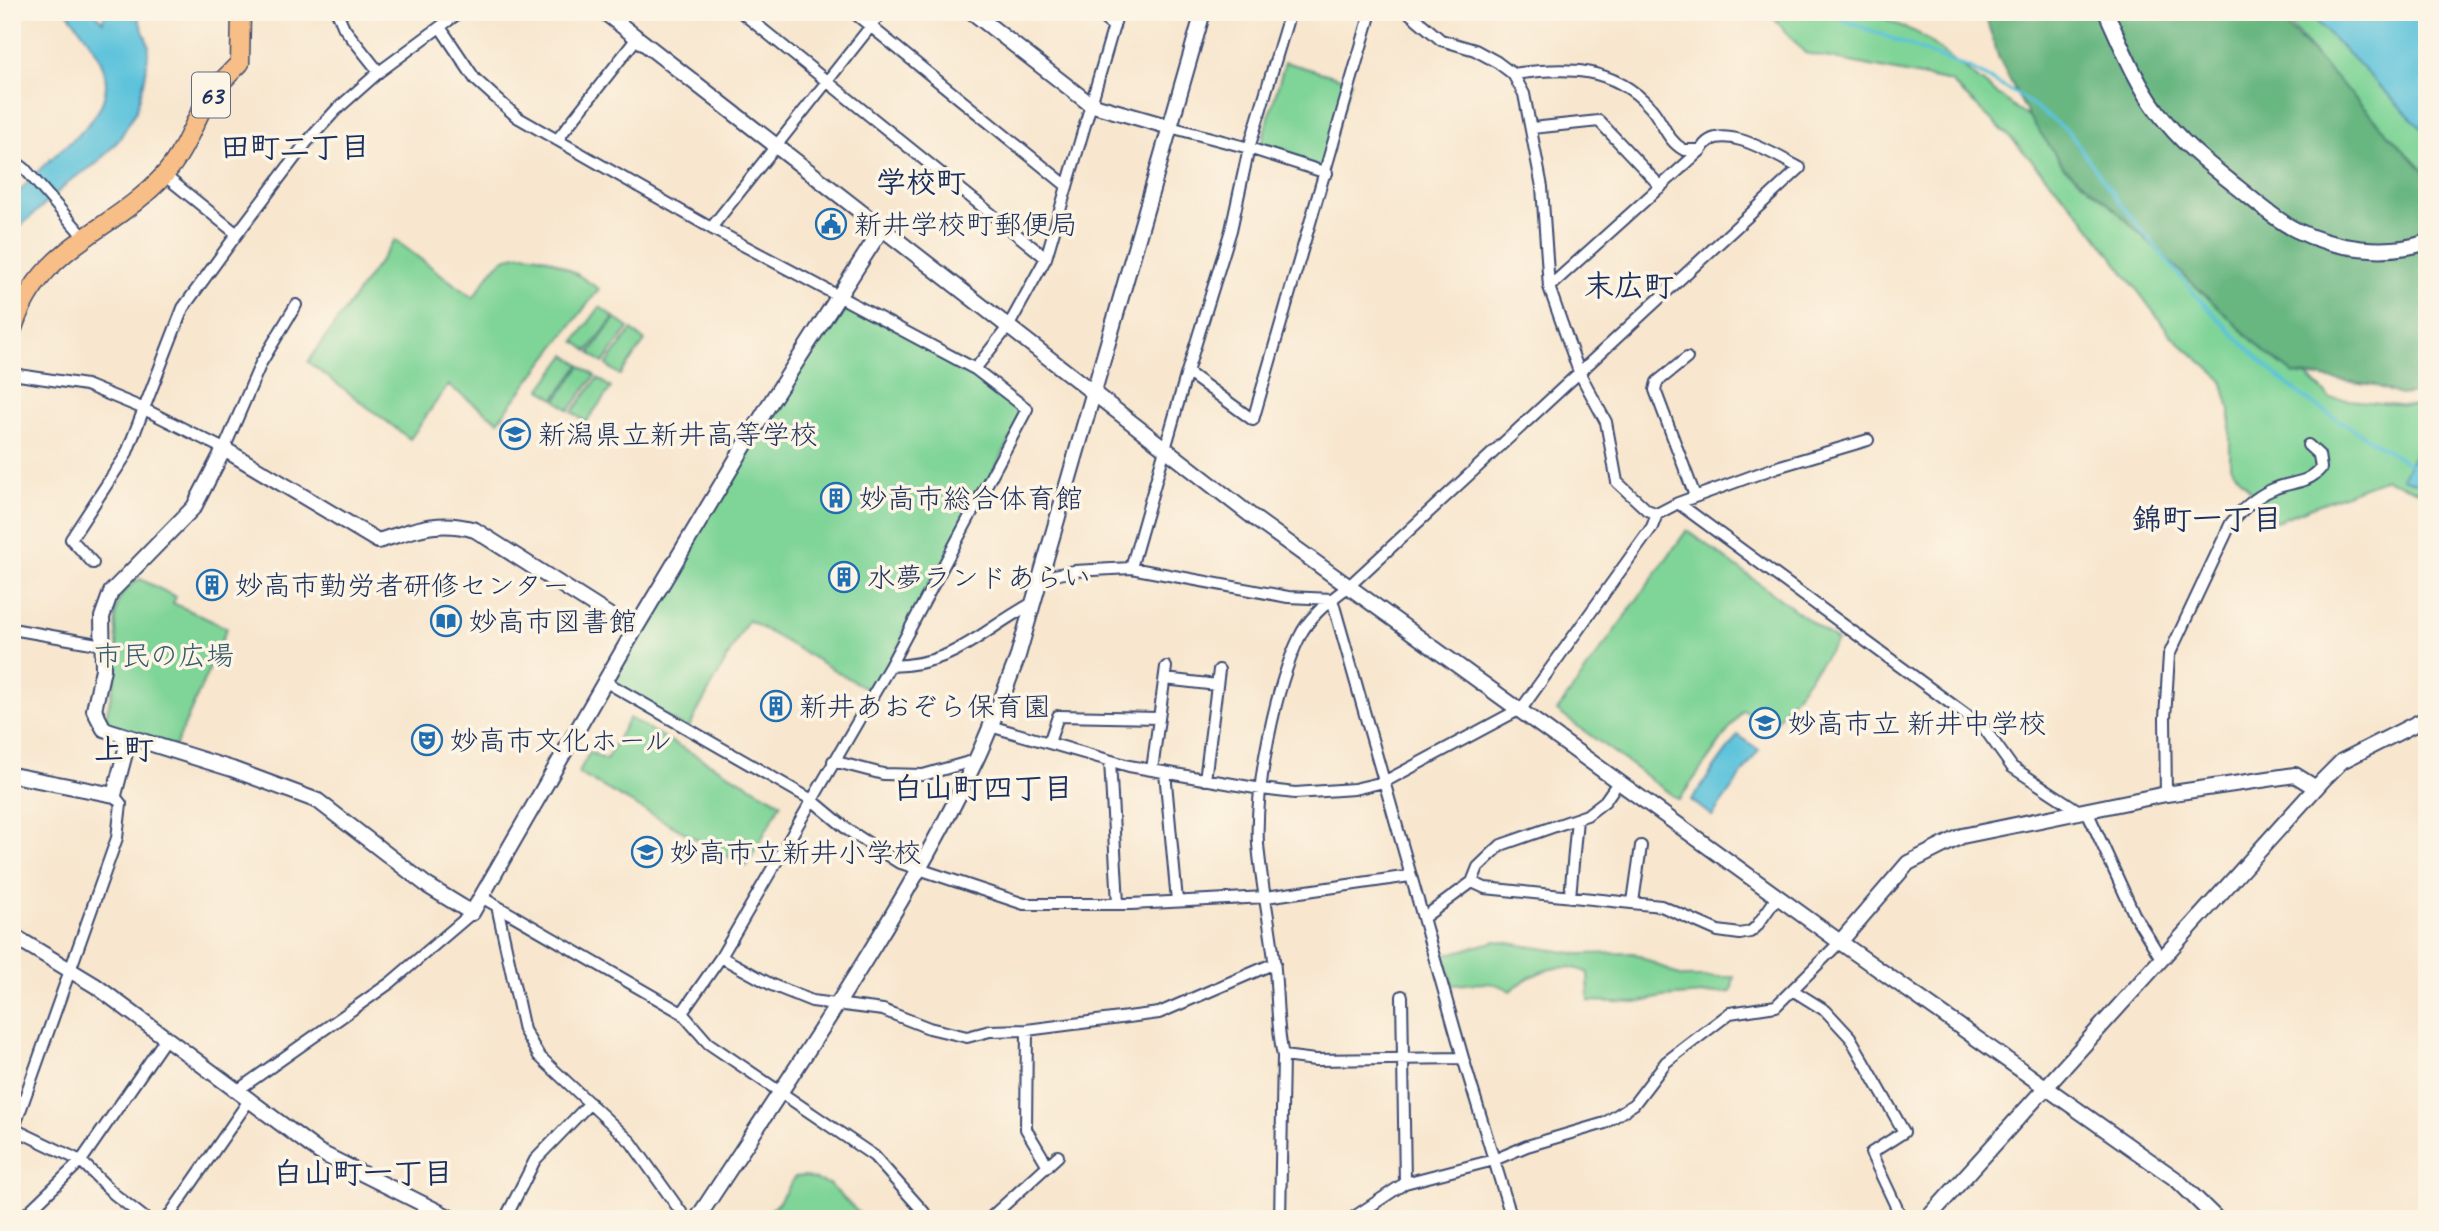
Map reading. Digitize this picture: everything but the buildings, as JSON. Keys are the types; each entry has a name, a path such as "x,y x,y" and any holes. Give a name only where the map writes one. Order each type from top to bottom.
{"main road":[{"name":"63","path":"12,331 28,295 43,271 84,237 138,200 176,160 206,101 240,62 241,12"}],"street":[{"path":"337,12 344,27 379,72"},
{"path":"93,563 71,539 126,455 183,308 306,144 379,72 460,12"},
{"path":"604,12 1095,397 1348,587 1521,708 1840,942 2177,1180 2217,1219"},
{"path":"741,12 1046,258"},
{"path":"853,12 1067,186"},
{"path":"711,228 882,12"},
{"path":"972,12 1090,104 1249,148 1327,173"},
{"path":"1096,12 1114,27"},
{"path":"975,369 1008,327 1046,258 1118,12"},
{"path":"698,1219 917,870 976,760 1017,659 1031,604 1095,397 1203,12"},
{"path":"1131,568 1231,230 1249,148 1290,12"},
{"path":"1187,372 1253,420 1327,173 1371,12"},
{"path":"1408,12 1441,40 1475,50 1513,74 1524,94 1542,187 1549,287 1578,372 1606,422 1617,482 1647,510 1657,514"},
{"path":"2106,12 2145,93 2169,127 2194,153 2287,225 2324,241 2361,248 2399,249 2427,242"},
{"path":"440,27 474,79 517,117 711,228 975,369 1027,409 890,666 721,957 682,1013"},
{"path":"557,139 637,38"},
{"path":"1513,74 1551,69 1594,71 1611,77 1632,89 1652,109 1677,146 1684,150 1701,150"},
{"path":"1532,128 1599,121 1661,187"},
{"path":"1280,1219 1283,1056 1278,1032 1275,963 1258,843 1261,789 1272,723 1300,634 1332,598 1348,587 1800,168 1743,140 1716,137 1704,144 1701,150 1661,187 1549,287"},
{"path":"12,159 25,169 84,237"},
{"path":"164,175 237,234"},
{"path":"167,1219 244,1095 390,983 472,913 483,898 634,631 767,408 881,230"},
{"path":"296,305 261,363 224,449 194,507 111,592 103,617 103,669 94,710 104,729 232,769 318,801 428,886 472,913"},
{"path":"1687,358 1657,382 1655,390 1695,496"},
{"path":"12,374 86,385 142,408 224,449 378,541 430,525 453,523 475,530 634,631"},
{"path":"990,726 1110,761 1261,789 1295,793 1354,789 1384,782 1521,708 1652,527 1657,514 1695,496 1777,467 1868,440"},
{"path":"2166,794 2166,673 2177,635 2231,523 2242,508 2276,488 2313,477 2321,468 2319,455 2308,445"},
{"path":"1678,503 1984,728 2012,767 2083,811 2134,914 2162,960"},
{"path":"1040,578 1074,571 1131,568 1288,597 1332,598"},
{"path":"1332,598 1410,876 1512,1219"},
{"path":"890,666 919,665 956,653 1031,604"},
{"path":"12,629 103,645"},
{"path":"1205,779 1219,670"},
{"path":"1152,770 1165,673 1217,685"},
{"path":"606,682 812,800 868,843 898,862 1024,904 1118,904 1266,897 1410,876"},
{"path":"1049,743 1054,720 1058,716 1159,718"},
{"path":"1927,1219 2315,788 2343,761 2427,718"},
{"path":"114,795 129,738"},
{"path":"833,761 883,774 923,775 976,760"},
{"path":"1110,761 1118,904"},
{"path":"1165,772 1177,901"},
{"path":"12,775 114,795 121,804 117,838 13,1128 81,1161 114,1194 146,1219"},
{"path":"1351,1219 1405,1183 1494,1160 1527,1146 1605,1123 1634,1104 1666,1062 1730,1013 1776,1006 1794,991 1840,942 1908,863 1939,845 1962,836 2166,794 2295,775 2315,788"},
{"path":"1423,918 1472,882 1478,867 1501,845 1577,819 1605,801 1619,781"},
{"path":"1570,897 1577,819"},
{"path":"1633,902 1641,846"},
{"path":"1472,882 1485,888 1661,906 1718,931 1740,934 1750,932 1756,927 1778,896"},
{"path":"483,898 682,1013 708,1043 781,1090 874,1156 930,1219"},
{"path":"497,906 524,1030 539,1056 631,1142 686,1219"},
{"path":"12,935 69,970 166,1038 319,1152 443,1216"},
{"path":"721,957 772,985 812,1001 883,1010 929,1028 967,1037 990,1031 1027,1030 1159,1013 1275,963"},
{"path":"1794,991 1826,1011 1850,1037 1904,1132 1871,1153 1902,1219"},
{"path":"1402,996 1405,1183"},
{"path":"1027,1030 1026,1129 1048,1166"},
{"path":"21,1219 81,1161 166,1038"},
{"path":"1283,1056 1315,1059 1463,1058"},
{"path":"505,1219 535,1160 590,1103"},
{"path":"989,1219 1058,1156"}],"green space":[{"path":"1768,12 1869,12 1918,33 2096,169 2330,398 2427,408 2427,494 2385,479 2276,521 2230,466 2230,409 2222,380 2171,335 2080,214 2015,142 1951,82 1805,53"},
{"path":"1984,12 2274,12 2427,175 2427,392 2400,395 2374,385 2294,374 2267,354 2108,203 2064,167 2028,115 1999,59"},
{"path":"2280,12 2427,12 2427,192"},
{"path":"1285,62 1351,81 1324,170 1259,151"},
{"path":"395,240 473,298 499,263 511,256 524,254 551,260 599,289 498,421 448,385 410,439 308,362"},
{"path":"841,296 975,369 1027,409 874,693 748,620 688,729 606,682"},
{"path":"600,307 614,317 588,351 575,341"},
{"path":"615,318 629,328 603,363 590,353"},
{"path":"632,330 645,341 620,375 606,365"},
{"path":"566,355 580,365 554,399 541,389"},
{"path":"581,366 595,376 569,410 556,400"},
{"path":"598,378 611,388 586,422 572,412"},
{"path":"1687,530 1837,641 1771,728 1743,710 1679,800 1557,711"},
{"name":"市民の広場","path":"140,579 176,597 173,603 227,628 175,747 110,724 106,717 117,668 116,608 128,587"},
{"path":"629,718 781,803 746,867 578,773 590,752 606,760"},
{"path":"1496,941 1579,954 1634,953 1682,977 1734,977 1731,992 1663,997 1636,1003 1589,1001 1588,973 1568,967 1537,974 1510,991 1490,984 1453,985 1444,955"},
{"path":"804,1176 829,1184 865,1219 755,1219 776,1206 795,1177"}],"water":[{"path":"67,12 94,12 103,22 105,12 136,12 149,46 145,78 136,111 119,140 96,164 71,180 12,234 12,199 87,126 95,117 105,95 106,83 102,63"},
{"path":"2307,12 2427,12 2427,133 2423,130"},
{"path":"2427,430 2427,487 2402,478"},
{"path":"1738,735 1759,750 1712,816 1691,800"}],"waterway":[{"path":"1823,12 1971,69 2022,97 2069,132 2119,202 2192,291 2235,336 2278,377 2313,404 2409,464"}],"place":[{"name":"新井学校町郵便局","path":"831,224"},
{"name":"新潟県立新井高等学校","path":"515,434"},
{"name":"妙高市総合体育館","path":"836,498"},
{"name":"水夢ランドあらい","path":"844,577"},
{"name":"妙高市勤労者研修センター","path":"212,585"},
{"name":"妙高市図書館","path":"446,621"},
{"name":"新井あおぞら保育園","path":"776,706"},
{"name":"妙高市立 新井中学校","path":"1765,723"},
{"name":"妙高市文化ホール","path":"427,740"},
{"name":"妙高市立新井小学校","path":"647,852"}],"district":[{"name":"田町二丁目","path":"295,147"},
{"name":"学校町","path":"921,182"},
{"name":"末広町","path":"1629,286"},
{"name":"錦町一丁目","path":"2207,519"},
{"name":"上町","path":"124,749"},
{"name":"白山町四丁目","path":"983,788"},
{"name":"白山町一丁目","path":"363,1173"}]}
